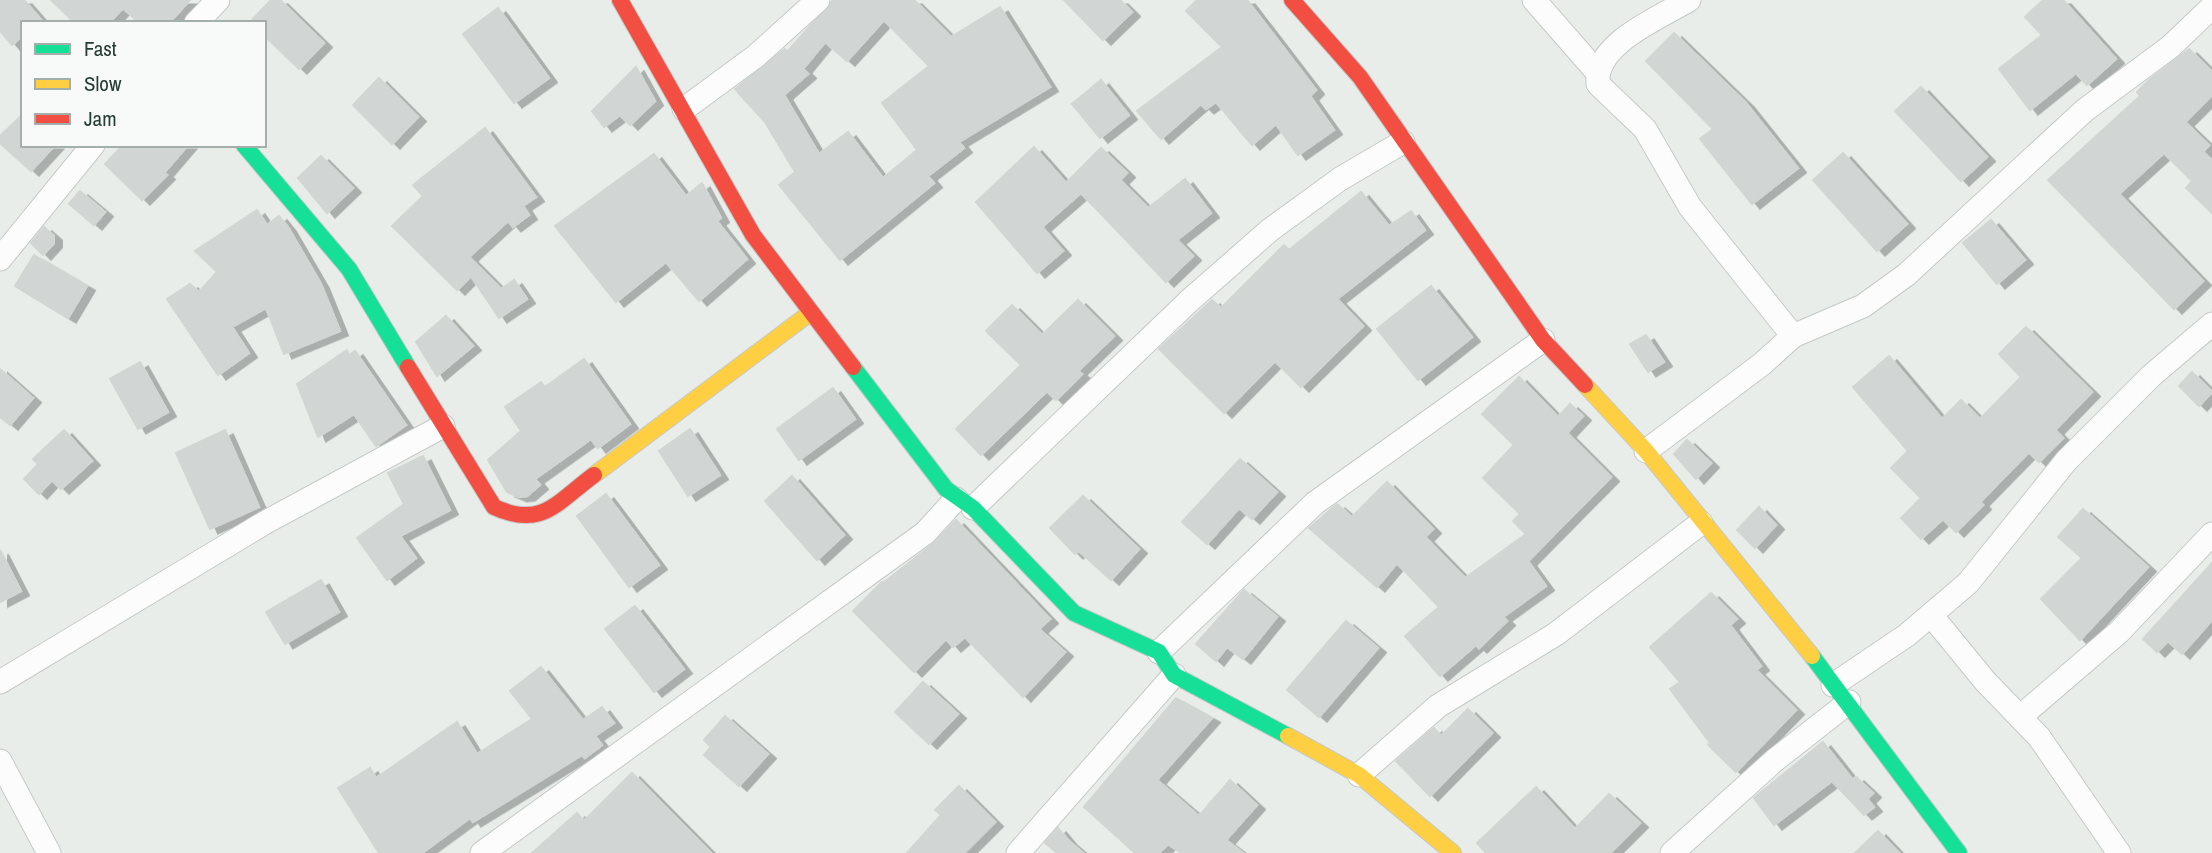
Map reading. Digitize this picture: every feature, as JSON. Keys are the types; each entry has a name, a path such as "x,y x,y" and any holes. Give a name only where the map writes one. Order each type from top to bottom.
{"street":[{"path":"198,21 218,0"},
{"path":"621,0 753,235 921,459 1074,613 1159,652 1174,675 1359,775 1453,853"},
{"path":"684,109 756,57 818,0"},
{"path":"1292,0 1360,77 1544,340 1646,451 1701,523 1849,702 1959,853"},
{"path":"1534,0 1597,72"},
{"path":"1689,0 1617,44 1601,60 1597,72 1598,84 1645,129 1690,207 1793,336"},
{"path":"1646,451 1762,364 1793,336 1863,306 1906,275 2085,110 2170,47 2212,7"},
{"path":"482,853 964,503 1270,230 1340,179 1403,142"},
{"path":"0,259 91,147"},
{"path":"246,147 349,269 494,507 516,517 542,514 810,313"},
{"path":"1833,685 1907,635 1968,583 2075,452 2151,376 2212,324"},
{"path":"1159,652 1315,503 1544,340"},
{"path":"0,682 266,522 443,426"},
{"path":"1359,775 1438,706 1556,634 1701,523"},
{"path":"2020,717 2119,632 2212,534"},
{"path":"1931,615 1985,681 2039,737 2119,853"},
{"path":"1018,853 1174,675"},
{"path":"1672,853 1775,760 1849,702"},
{"path":"0,761 49,853"}],"building":[{"path":"0,0 24,0 42,21 21,21 21,37 12,45 0,31"},
{"path":"51,0 190,0 171,21 137,21 123,8 111,21 73,21"},
{"path":"271,0 280,0 324,43 299,69 266,37 266,21 251,21"},
{"path":"833,0 914,0 951,37 1000,7 1050,87 959,142 964,148 928,176 934,183 840,260 779,185 795,172 765,122 735,89 785,49 787,52","holes":["884,20 929,66 882,103 917,150 883,178 848,132 819,154 784,95 808,74 803,69 825,42 847,61"]},
{"path":"1064,0 1120,0 1132,12 1103,40"},
{"path":"1197,0 1247,0 1316,90 1310,96 1334,130 1298,155 1276,124 1252,145 1216,102 1206,109 1201,104 1161,139 1137,111 1222,47 1186,11"},
{"path":"2043,0 2063,0 2116,59 2087,85 2076,73 2030,110 1999,69 2042,35 2025,17"},
{"path":"498,8 549,78 514,103 463,34"},
{"path":"1674,33 1746,103 1798,168 1752,204 1700,139 1713,129 1646,61"},
{"path":"2189,49 2212,72 2212,95 2185,122 2209,145 2203,152 2212,160 2212,213 2186,188 2192,181 2164,153 2119,194 2203,281 2174,309 2048,180 2140,96 2137,92 2149,80"},
{"path":"636,67 655,101 630,125 620,115 604,127 592,111"},
{"path":"379,78 418,117 392,144 353,105"},
{"path":"1101,80 1129,115 1100,138 1072,104"},
{"path":"1921,87 1987,157 1961,181 1895,111"},
{"path":"21,116 21,147 53,147 31,171 0,143 0,136"},
{"path":"485,128 536,197 523,206 529,215 513,227 508,221 469,257 501,289 514,280 527,299 499,318 471,276 457,290 392,226 423,196 413,185"},
{"path":"121,147 186,147 164,173 167,175 142,200 105,164"},
{"path":"1034,147 1066,183 1101,148 1127,173 1120,180 1148,208 1185,179 1211,213 1177,240 1193,256 1166,282 1081,193 1042,227 1063,251 1037,273 976,202"},
{"path":"1843,153 1907,224 1877,251 1813,180"},
{"path":"654,154 686,196 702,183 721,218 717,221 747,259 699,301 666,262 616,302 555,226"},
{"path":"321,156 353,188 327,213 298,178"},
{"path":"80,191 105,212 94,225 69,204"},
{"path":"1361,192 1389,226 1411,211 1425,230 1337,299 1363,326 1301,387 1275,361 1224,413 1159,349 1212,300 1221,308 1284,245 1289,250"},
{"path":"257,210 267,225 279,216 288,227 321,284 340,331 284,354 266,308 232,327 249,353 218,375 167,299 190,284 199,292 217,272 195,251"},
{"path":"1991,220 2025,260 1997,284 1963,243"},
{"path":"44,227 54,236 54,243 43,255 31,243"},
{"path":"34,255 87,286 68,318 15,286"},
{"path":"1431,286 1472,337 1418,380 1377,329"},
{"path":"1078,300 1114,336 1078,371 1082,374 1056,400 1047,391 981,455 956,429 1021,365 986,331 1012,305 1042,335"},
{"path":"446,316 473,346 437,376 416,342"},
{"path":"2026,327 2092,392 2055,430 2063,438 2039,462 2029,452 1980,502 1983,505 1956,532 1943,519 1921,539 1901,518 1921,498 1891,468 1908,451 1853,387 1889,356 1942,419 1961,400 1980,419 2021,377 1999,354"},
{"path":"1646,335 1664,362 1648,372 1630,344"},
{"path":"347,350 349,355 355,351 406,425 376,446 354,414 318,437 297,384"},
{"path":"584,359 630,424 598,448 591,439 535,479 540,485 527,496 519,497 507,492 488,460 521,431 505,407 541,382 545,387"},
{"path":"140,362 168,412 138,429 110,379"},
{"path":"0,369 33,398 10,425 0,417"},
{"path":"2192,372 2212,392 2199,406 2179,386"},
{"path":"1519,377 1558,417 1570,404 1583,416 1567,433 1611,477 1528,561 1546,586 1503,617 1507,621 1479,648 1476,645 1440,676 1405,636 1439,607 1397,563 1377,587 1309,528 1337,504 1352,517 1387,482 1433,529 1425,537 1465,578 1526,534 1513,521 1520,514 1483,478 1514,445 1482,414"},
{"path":"833,388 855,419 799,460 777,429"},
{"path":"690,429 720,475 688,496 659,451"},
{"path":"64,430 92,461 61,489 52,480 39,494 24,479 38,464 33,459"},
{"path":"225,430 259,507 210,529 176,453"},
{"path":"1687,440 1711,463 1696,479 1674,454"},
{"path":"423,456 450,510 400,536 416,558 387,580 357,538 404,504 388,473"},
{"path":"1240,459 1277,492 1252,519 1239,508 1207,544 1182,522"},
{"path":"792,476 844,535 817,560 765,501"},
{"path":"606,494 659,565 629,587 577,516"},
{"path":"1083,496 1139,549 1111,580 1079,551 1075,554 1050,528"},
{"path":"1759,507 1776,525 1755,548 1737,530"},
{"path":"2083,509 2148,567 2080,640 2041,599 2082,558 2058,537"},
{"path":"956,520 1050,619 1039,629 1065,652 1023,697 965,637 953,647 946,639 914,672 853,611 882,582 933,544"},
{"path":"0,550 21,591 0,602"},
{"path":"2212,563 2212,620 2182,654 2168,641 2157,652 2143,639"},
{"path":"321,580 339,612 285,644 266,612"},
{"path":"1244,590 1277,617 1243,659 1227,647 1216,661 1196,644"},
{"path":"1711,593 1737,619 1730,625 1761,666 1756,670 1796,710 1736,772 1708,745 1710,743 1670,689 1680,682 1650,647"},
{"path":"635,606 684,669 654,692 605,629"},
{"path":"1346,621 1378,648 1319,717 1287,690"},
{"path":"541,667 583,720 602,707 614,723 595,736 602,745 585,758 582,755 473,822 470,818 422,853 379,853 338,788 370,768 376,778 457,722 477,754 532,719 510,691"},
{"path":"923,682 958,714 929,744 895,712"},
{"path":"1176,698 1212,718 1157,780 1199,816 1230,780 1257,805 1226,840 1243,853 1181,853 1168,844 1159,853 1135,853 1084,807"},
{"path":"1468,709 1492,733 1430,796 1396,761 1434,728 1441,736"},
{"path":"725,716 768,754 739,786 704,755 711,747 704,740"},
{"path":"1823,742 1853,780 1856,777 1873,793 1867,799 1874,807 1864,815 1832,781 1774,825 1754,798"},
{"path":"632,773 711,853 532,853 577,813 584,821"},
{"path":"959,786 995,822 964,853 907,853 941,815 935,810"},
{"path":"1536,787 1575,829 1609,794 1640,823 1610,853 1486,853 1477,843"},
{"path":"1058,828 1083,853 1057,853 1045,843"},
{"path":"1878,831 1899,853 1855,853"}],"traffic: fast":[{"path":"246,147 349,269 408,367"},
{"path":"853,367 946,489 973,508 1074,613 1159,652 1174,675 1288,736"},
{"path":"1812,656 1959,853"}],"traffic: slow":[{"path":"594,475 810,313"},
{"path":"1585,385 1646,451 1812,656"},
{"path":"1288,736 1359,775 1453,853"}],"traffic: jam":[{"path":"620,0 753,235 853,367"},
{"path":"1292,0 1360,77 1543,340 1585,385"},
{"path":"408,367 494,507 511,513 537,514 548,510 594,475"}]}
